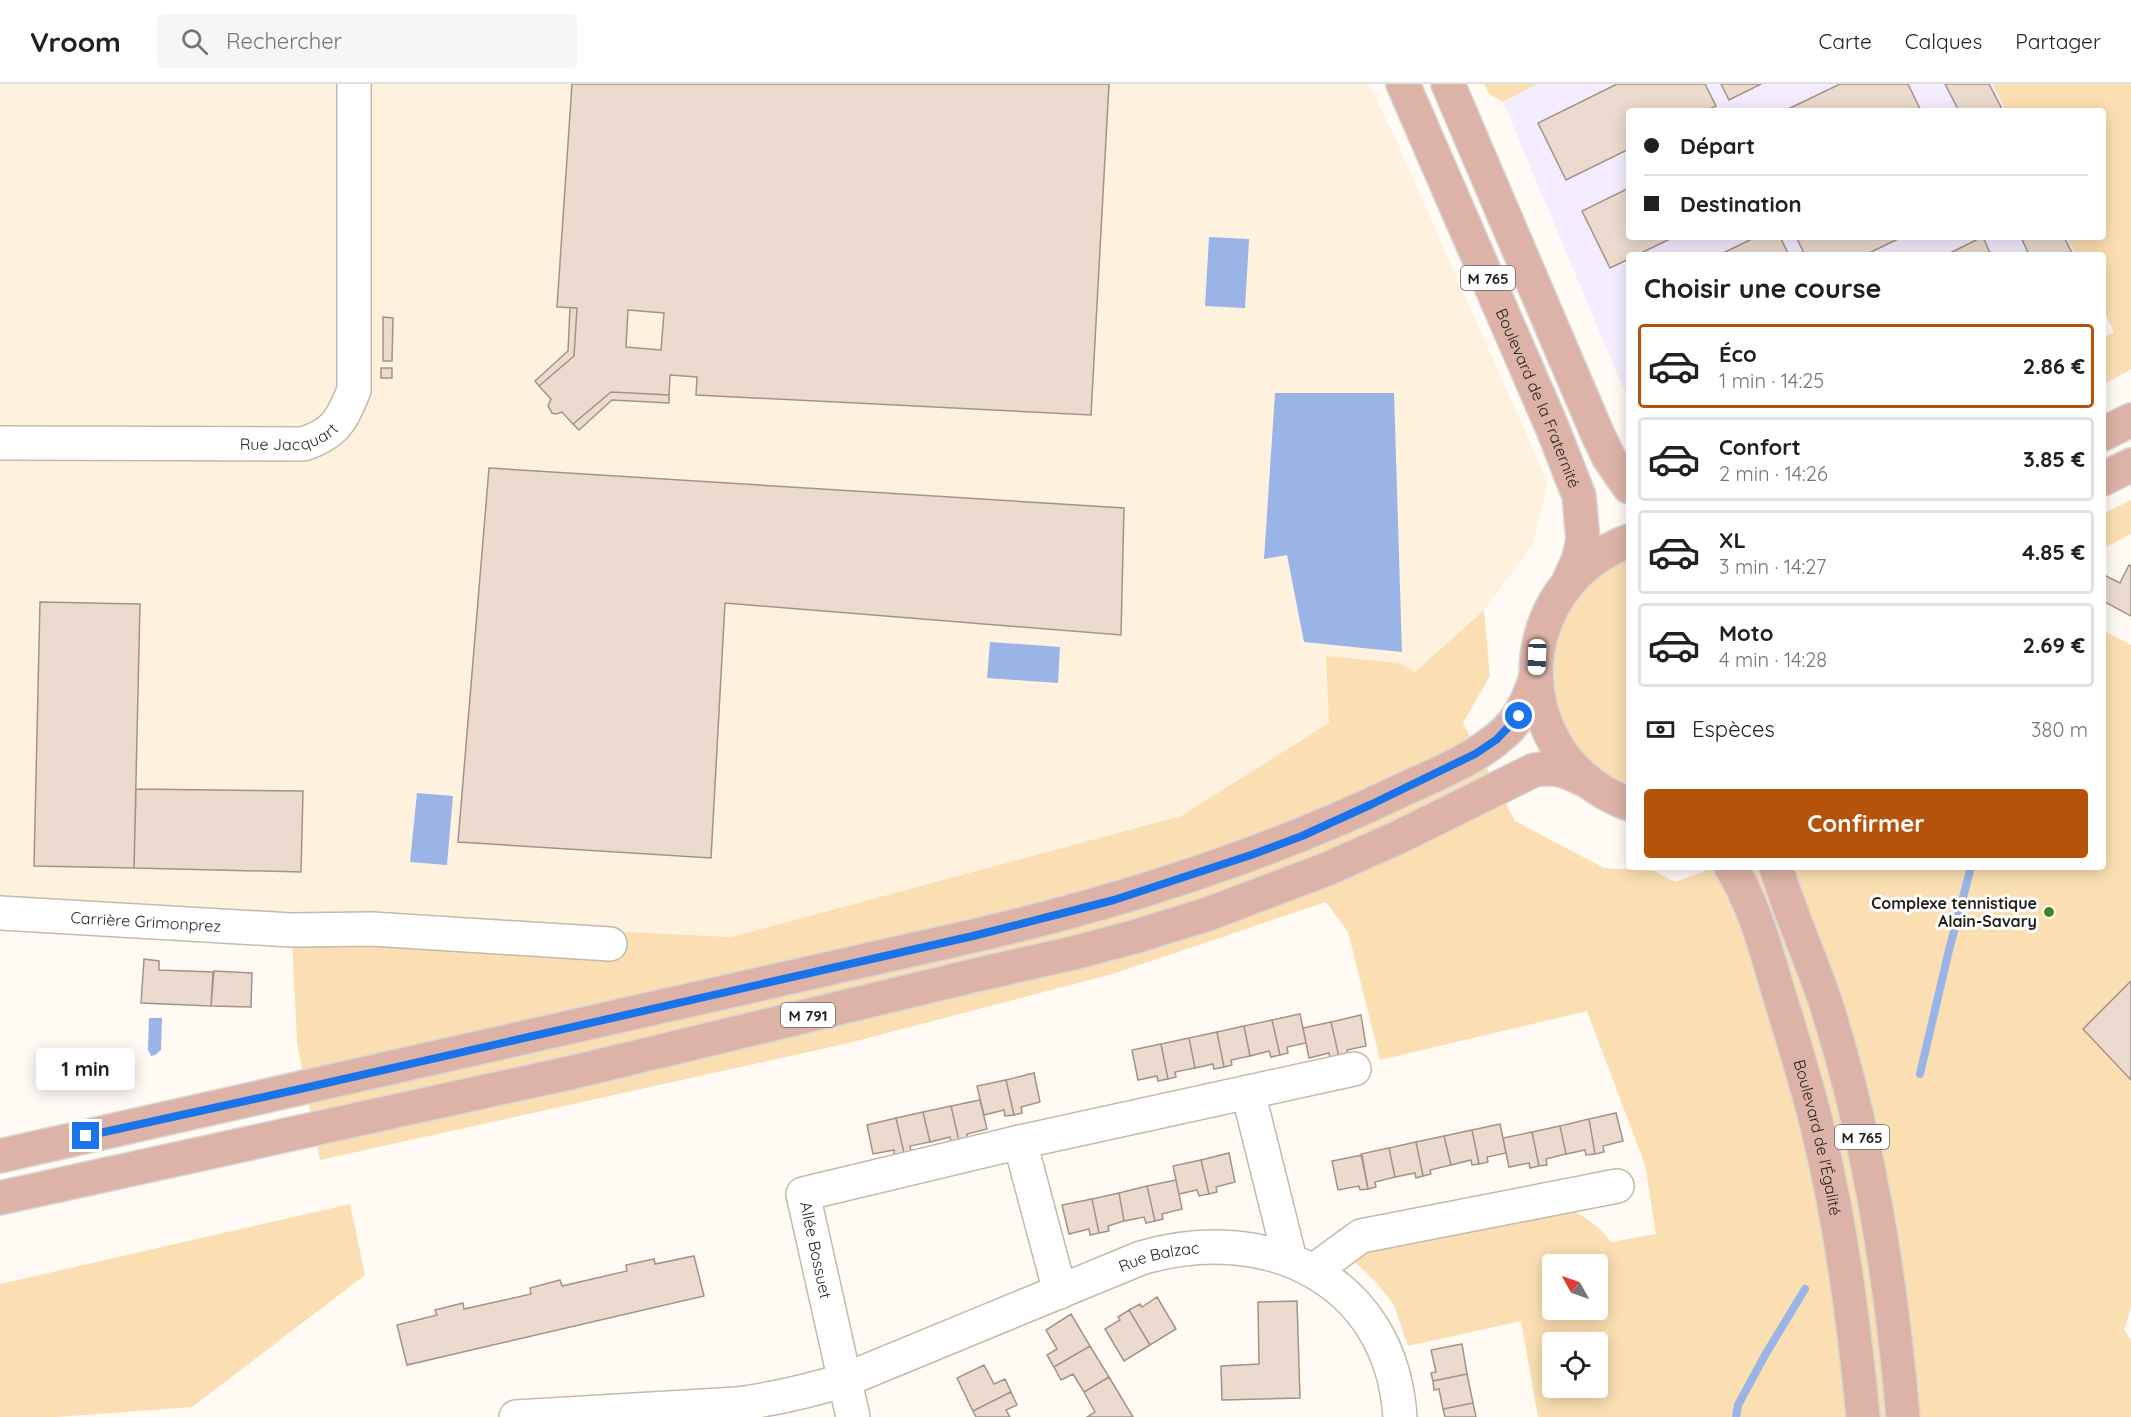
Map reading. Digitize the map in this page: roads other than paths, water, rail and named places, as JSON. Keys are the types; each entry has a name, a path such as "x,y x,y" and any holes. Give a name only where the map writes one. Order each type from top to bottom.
{"main road":[{"name":"Boulevard de la Fraternité","path":"1403,84 1552,427 1579,496 1583,540 1579,558 1568,583"},
{"name":"M 765","path":"1449,84 1598,435 1609,458 1626,483"},
{"path":"2106,432 2131,420"},
{"path":"2106,478 2131,465"},
{"path":"1626,542 1600,555 1568,583 1547,618 1540,637 1536,677 1540,707 1551,736 1568,761 1589,782 1606,794 1626,803"},
{"name":"M 791","path":"0,1156 994,932 1132,895 1302,836 1475,754 1496,740 1519,716 1536,677"},
{"name":"M 791","path":"0,1198 578,1071 1073,953 1208,914 1327,869 1409,833 1534,770 1549,767 1563,769 1589,782"},
{"name":"Boulevard de l'Égalité","path":"1733,870 1758,927 1818,1129 1837,1220 1852,1316 1863,1417"},
{"name":"M 765","path":"1777,870 1826,1005 1865,1148 1885,1262 1903,1417"}],"street":[{"name":"Rue Jacquart","path":"0,443 303,444 320,438 336,427 346,411 354,390 354,84"},
{"name":"Carrière Grimonprez","path":"0,912 130,922 291,930 372,928 610,944"},
{"name":"Allée Bossuet","path":"853,1417 803,1194 1020,1142 1354,1069"},
{"path":"1248,1092 1302,1266 1361,1236 1617,1186"},
{"path":"1020,1142 1060,1292"},
{"name":"Rue Balzac","path":"516,1417 737,1404 779,1398 845,1380 1141,1258 1184,1247 1206,1246 1245,1248 1302,1266 1333,1283 1350,1298 1379,1335 1390,1359 1396,1381 1400,1417"}],"water":[{"path":"1209,237 1249,239 1245,308 1205,306"},
{"path":"1275,393 1394,393 1402,652 1304,642 1287,555 1264,559"},
{"path":"990,642 1060,647 1058,683 987,678"},
{"path":"417,793 453,796 447,865 410,862"},
{"path":"149,1018 162,1018 161,1050 151,1056 148,1050"}],"waterway":[{"path":"1920,1074 1970,870"},
{"path":"1736,1417 1738,1405 1805,1289"}],"place":[{"name":"Complexe tennistique Alain-Savary","path":"2049,912"}]}
